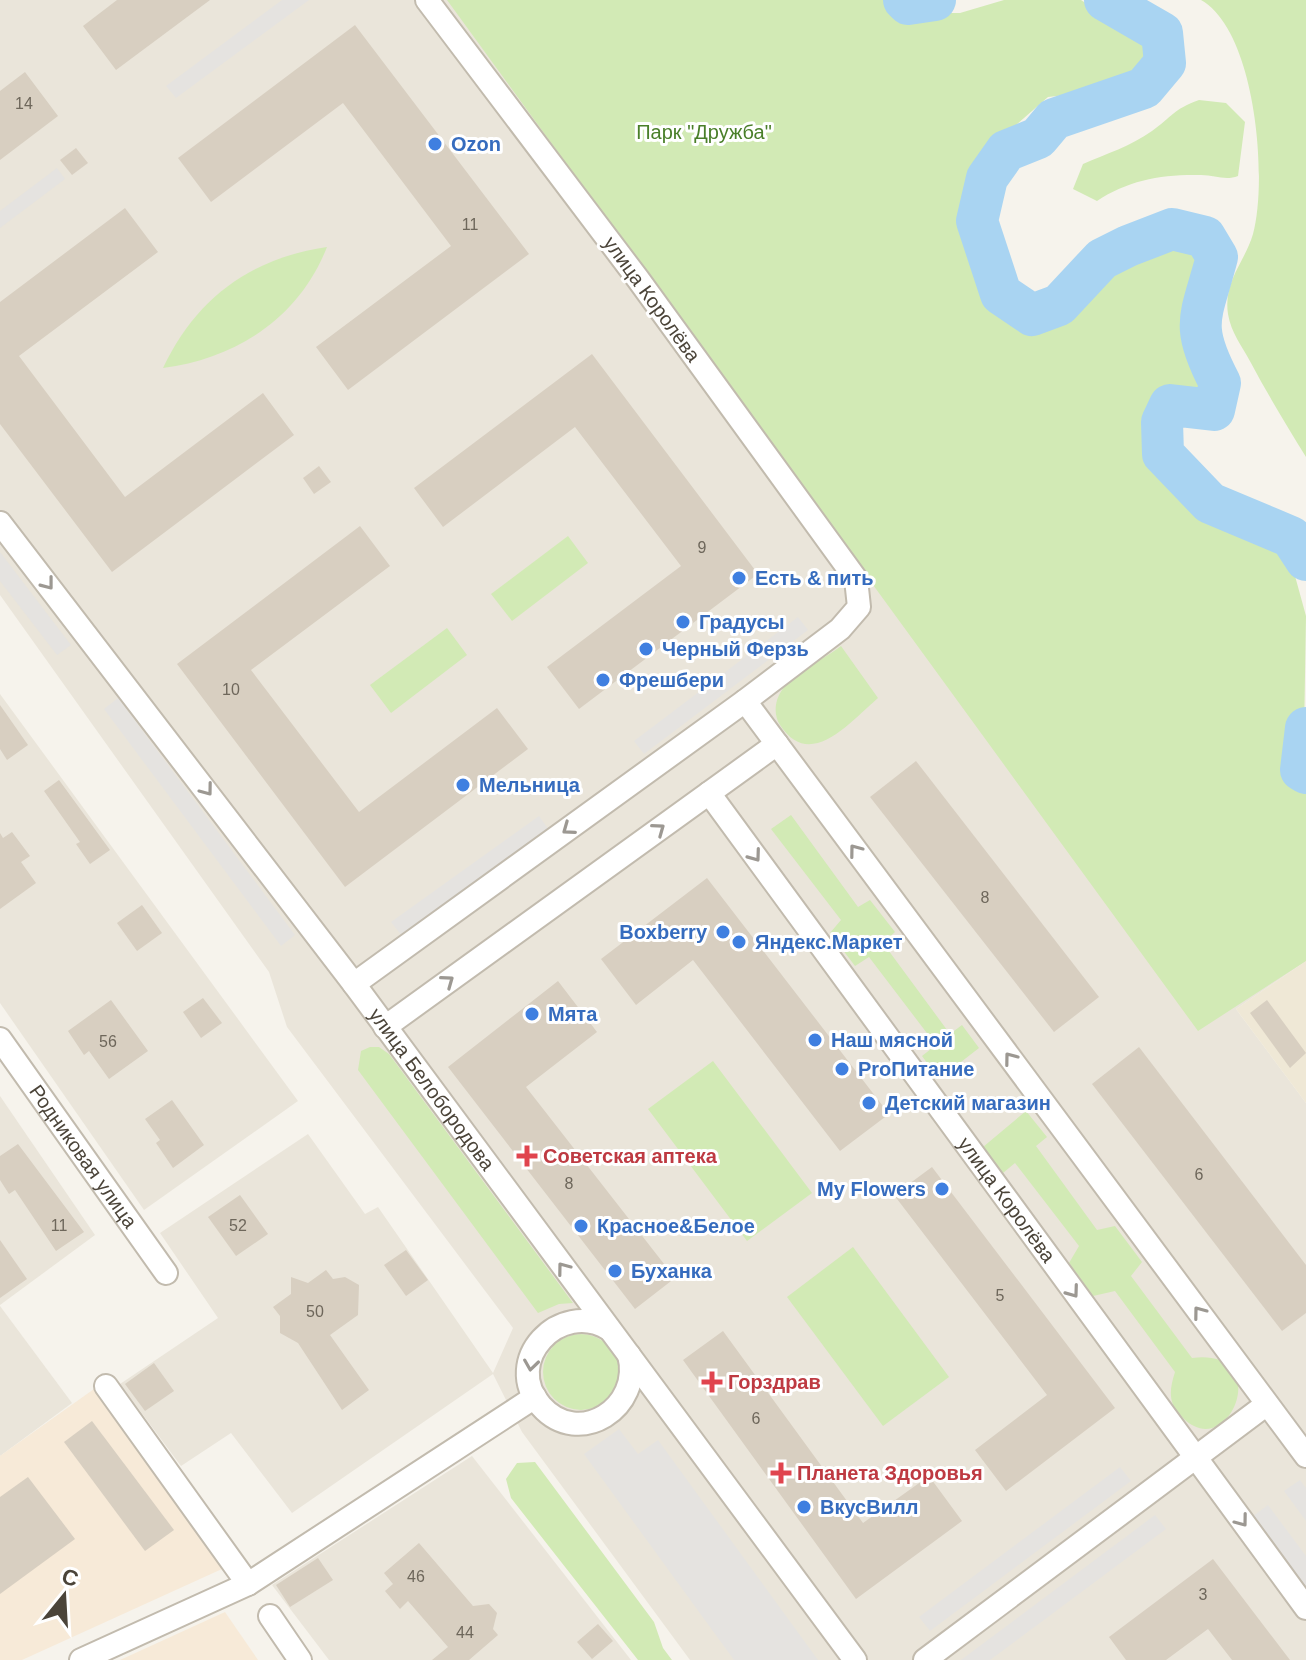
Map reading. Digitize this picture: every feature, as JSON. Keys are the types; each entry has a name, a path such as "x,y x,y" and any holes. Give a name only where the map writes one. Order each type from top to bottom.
{"street":[{"name":"улица Королёва","path":"427,0 638,279 856,579 859,607 840,629 745,701"},
{"name":"улица Белобородова","path":"0,523 354,984 855,1660"},
{"path":"354,984 745,701 1306,1456"},
{"path":"385,1027 777,744"},
{"name":"улица Королёва","path":"709,793 1306,1608"},
{"name":"Родниковая улица","path":"0,1039 166,1273"},
{"path":"610,1330 578,1320 547,1332 535,1345 529,1362 529,1380 535,1397 546,1411 562,1420 579,1424 597,1421 619,1406 629,1390 632,1373 629,1355"},
{"path":"106,1386 248,1584"},
{"path":"81,1660 248,1584 535,1397"},
{"path":"925,1660 1267,1404"},
{"path":"270,1616 300,1660"}],"shaded area":[{"path":"0,0 798,0 1306,900 1306,961 1236,1009 1306,1103 1306,1660 690,1660 522,1432 493,1374 292,1513 231,1433 181,1466 120,1384 218,1318 160,1233 308,1134 365,1214 378,1207 493,1373 513,1328 287,1027 269,972 0,595"},
{"path":"282,0 309,0 176,98 166,86"},
{"path":"57,168 65,179 0,228 0,211"},
{"path":"0,552 71,645 57,655 0,581"},
{"path":"798,617 808,630 644,754 634,741"},
{"path":"0,694 298,1101 144,1210 0,1003"},
{"path":"118,698 295,935 281,946 104,709"},
{"path":"539,816 549,830 402,936 391,922"},
{"path":"1306,961 1306,1103 1236,1009"},
{"path":"0,1096 95,1235 0,1305"},
{"path":"0,1306 72,1403 0,1456"},
{"path":"94,1389 222,1569 22,1660 0,1660 0,1456"},
{"path":"619,1429 638,1454 658,1440 818,1660 734,1660 584,1454"},
{"path":"472,1456 631,1660 329,1660 272,1585"},
{"path":"1120,1467 1131,1481 930,1631 919,1617"},
{"path":"1300,1480 1306,1488 1306,1521 1284,1491"},
{"path":"1268,1505 1306,1556 1306,1588 1252,1517"},
{"path":"1155,1515 1166,1529 990,1660 961,1660"},
{"path":"225,1612 258,1660 120,1660"}],"green space":[{"name":"Парк \"Дружба\"","path":"447,0 897,0 906,13 960,13 1004,0 1081,0 1120,26 1147,36 1152,64 1129,79 1075,94 1048,97 1007,133 991,155 980,248 1034,323 1053,320 1076,308 1113,259 1140,245 1191,237 1206,260 1184,339 1202,362 1207,391 1170,405 1158,417 1149,438 1159,464 1198,505 1223,513 1271,544 1292,565 1306,616 1304,735 1296,762 1306,779 1306,961 1198,1031"},
{"path":"1201,0 1306,0 1306,457 1229,321 1229,292 1253,234 1259,179 1258,144 1246,73 1234,42 1220,17"},
{"path":"1199,100 1226,103 1245,122 1238,176 1160,177 1134,183 1097,201 1073,189 1083,164 1136,141 1178,110"},
{"path":"327,247 300,294 262,330 216,355 163,368 192,321 229,285 274,261"},
{"path":"568,536 588,563 512,621 491,594"},
{"path":"447,628 467,655 391,713 370,685"},
{"path":"841,646 878,698 842,730 817,743 804,744 792,738 780,725 776,712 778,698 794,678"},
{"path":"791,815 858,907 870,900 895,932 883,943 950,1034 962,1025 979,1048 939,1079 922,1056 936,1045 869,957 855,966 830,933 841,920 771,829"},
{"path":"379,1047 389,1054 573,1303 559,1304 538,1313 358,1070 361,1051"},
{"path":"713,1061 812,1193 747,1241 648,1109"},
{"path":"1026,1111 1047,1137 1036,1146 1097,1230 1115,1226 1142,1262 1131,1276 1192,1358 1218,1359 1232,1369 1238,1385 1236,1402 1228,1417 1215,1427 1199,1428 1177,1412 1171,1396 1175,1372 1115,1291 1093,1296 1069,1263 1079,1246 1015,1163 1003,1173 983,1147"},
{"path":"853,1247 949,1377 883,1426 787,1297"},
{"path":"581,1334 595,1337 608,1345 616,1358 619,1372 616,1386 608,1399 595,1407 581,1410 567,1407 554,1399 546,1386 543,1372 546,1358 554,1345 567,1337"},
{"path":"535,1462 654,1622 663,1648 672,1660 638,1660 511,1498 506,1479 517,1463"}],"building":[{"path":"117,0 210,0 116,70 83,26"},
{"path":"355,25 529,254 348,390 316,347 451,246 343,103 211,202 178,158"},
{"path":"25,72 58,116 0,160 0,91"},
{"path":"76,148 88,163 72,175 60,160"},
{"path":"125,208 158,252 19,356 125,497 263,393 294,435 112,572 0,424 0,302"},
{"path":"592,354 758,574 579,709 547,667 681,566 575,427 443,527 414,488"},
{"path":"319,466 331,482 314,494 303,478"},
{"path":"360,526 390,566 251,670 359,812 497,708 528,749 345,887 177,664"},
{"path":"0,705 28,745 7,760 0,749"},
{"path":"916,761 1099,997 1054,1032 870,797"},
{"path":"59,780 110,850 90,864 76,844 80,842 44,791"},
{"path":"12,832 30,856 21,862 36,883 0,909 0,833 3,838"},
{"path":"707,878 889,1114 840,1151 693,960 636,1005 601,959"},
{"path":"142,905 162,933 137,951 117,923"},
{"path":"558,981 597,1032 526,1087 675,1278 635,1309 448,1067"},
{"path":"203,998 222,1023 201,1038 183,1012"},
{"path":"111,1000 148,1051 109,1079 89,1051 84,1055 68,1031"},
{"path":"1267,1000 1306,1053 1290,1068 1250,1013"},
{"path":"1139,1047 1306,1265 1306,1313 1282,1331 1092,1084"},
{"path":"172,1100 204,1145 173,1168 156,1143 160,1140 145,1119"},
{"path":"18,1144 84,1232 56,1251 15,1190 9,1194 0,1180 0,1156"},
{"path":"932,1167 1115,1408 1006,1491 975,1450 1047,1395 894,1195"},
{"path":"240,1195 268,1234 236,1256 208,1217"},
{"path":"0,1240 27,1279 0,1298"},
{"path":"406,1250 428,1280 406,1296 384,1265"},
{"path":"326,1270 333,1279 345,1277 359,1285 358,1315 330,1335 369,1390 342,1410 298,1343 280,1333 280,1316 273,1307 291,1294 291,1277 308,1283"},
{"path":"723,1331 863,1523 929,1476 962,1521 856,1599 683,1360"},
{"path":"154,1363 174,1391 145,1411 125,1384"},
{"path":"92,1421 174,1530 145,1551 64,1442"},
{"path":"28,1477 75,1539 0,1594 0,1497"},
{"path":"419,1543 473,1606 489,1604 497,1613 493,1629 498,1635 469,1660 432,1660 448,1647 408,1601 400,1609 385,1591 393,1584 384,1573"},
{"path":"318,1558 333,1580 290,1607 276,1585"},
{"path":"1213,1559 1290,1660 1232,1660 1208,1629 1166,1660 1126,1660 1109,1637"},
{"path":"598,1624 613,1641 592,1659 577,1642"}],"waterway":[{"path":"904,0 908,4 935,0"},
{"path":"1105,0 1162,33 1165,63 1144,88 1054,119 1038,138 1006,151 987,178 977,221 1001,294 1032,315 1059,305 1102,259 1128,246 1172,229 1205,237 1217,257 1203,308 1201,333 1220,383 1214,410 1170,405 1162,422 1163,454 1210,503 1291,537 1306,560"},
{"path":"1306,728 1301,770 1306,773"}],"place":[{"name":"Ozon","path":"435,144"},
{"name":"Есть & пить","path":"739,578"},
{"name":"Градусы","path":"683,622"},
{"name":"Черный Ферзь","path":"646,649"},
{"name":"Фрешбери","path":"603,680"},
{"name":"Мельница","path":"463,785"},
{"name":"Boxberry","path":"723,932"},
{"name":"Яндекс.Маркет","path":"739,942"},
{"name":"Мята","path":"532,1014"},
{"name":"Наш мясной","path":"815,1040"},
{"name":"ProПитание","path":"842,1069"},
{"name":"Детский магазин","path":"869,1103"},
{"name":"Советская аптека","path":"527,1156"},
{"name":"My Flowers","path":"942,1189"},
{"name":"Красное&Белое","path":"581,1226"},
{"name":"Буханка","path":"615,1271"},
{"name":"Горздрав","path":"712,1382"},
{"name":"Планета Здоровья","path":"781,1473"},
{"name":"ВкусВилл","path":"804,1507"}]}
